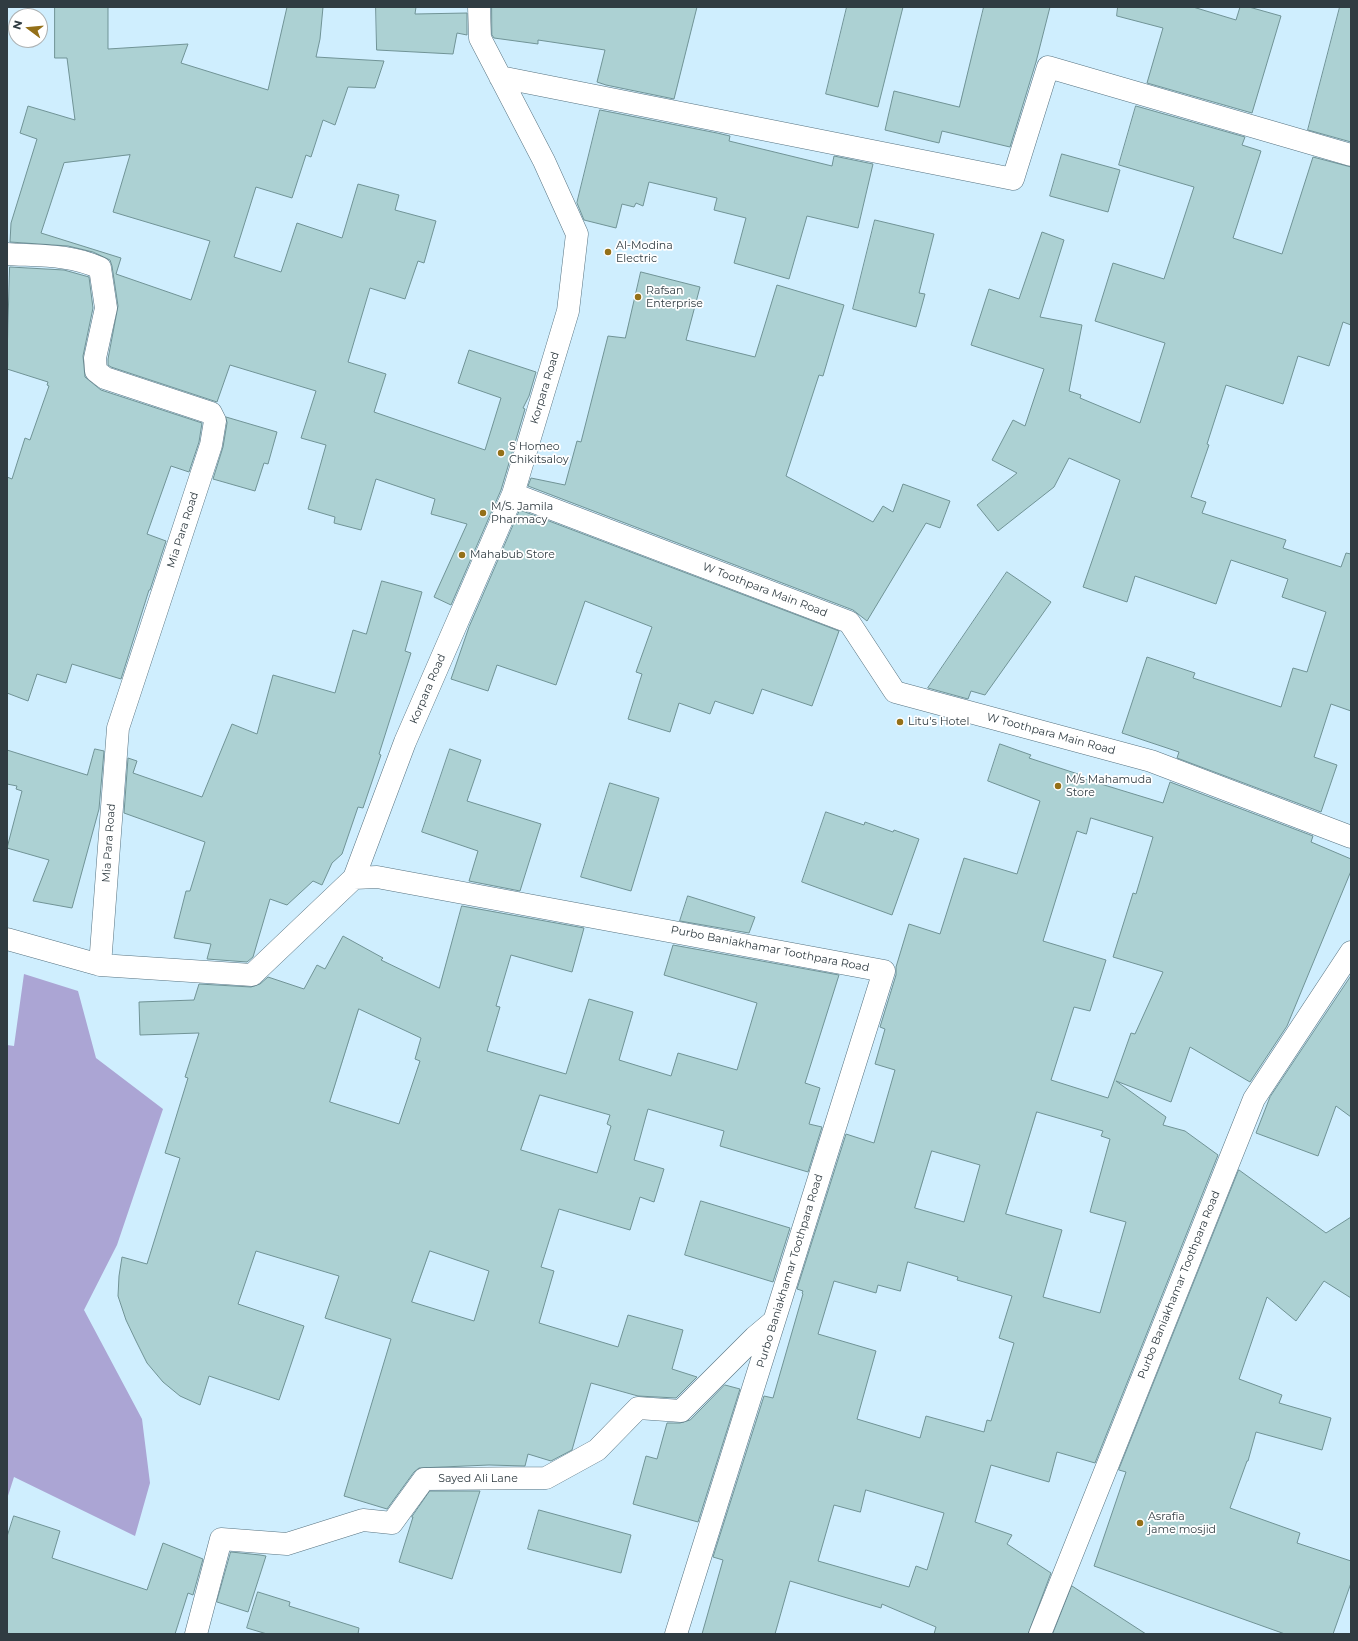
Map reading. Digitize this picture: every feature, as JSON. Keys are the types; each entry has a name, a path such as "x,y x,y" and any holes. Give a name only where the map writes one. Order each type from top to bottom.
{"street":[{"name":"Korpara Road","path":"354,878 405,742 513,494 568,311 577,234 544,161 480,38 479,7"},
{"path":"500,77 1013,179 1048,67 1351,155"},
{"name":"Mia Para Road","path":"7,254 70,258 87,262 100,268 106,308 95,358 96,371 106,378 211,413 215,421 211,445 118,728 100,964"},
{"name":"W Toothpara Main Road","path":"513,494 849,622 895,692 1151,761 1351,837"},
{"name":"Purbo Baniakhamar Toothpara Road","path":"354,878 377,877 884,970 676,1634"},
{"path":"7,939 100,964 252,975 354,878"},
{"name":"Purbo Baniakhamar Toothpara Road","path":"1040,1634 1254,1099 1351,952"},
{"name":"Sayed Ali Lane","path":"196,1634 221,1539 287,1544 363,1520 392,1522 424,1479 546,1478 597,1450 638,1408 681,1412 755,1337 774,1322"}],"shaded area":[{"path":"24,974 78,991 96,1058 163,1109 117,1245 84,1310 142,1419 150,1483 135,1536 14,1477 7,1499 7,1045 14,1046"}],"building":[{"path":"55,7 108,7 108,49 188,44 181,63 268,90 287,7 323,7 320,39 316,57 384,61 375,88 348,87 335,125 323,120 311,157 306,155 292,198 256,187 234,257 281,272 297,223 342,238 358,184 399,195 395,210 436,221 424,263 418,261 405,299 370,288 348,362 386,374 374,412 485,450 501,398 458,383 469,350 536,372 529,396 523,408 525,409 501,490 451,605 434,597 467,524 431,514 435,499 376,479 361,530 334,523 335,517 308,509 326,445 301,438 316,391 230,365 217,402 111,367 108,365 108,359 118,306 110,260 93,252 68,246 10,242 11,223 37,139 20,133 28,106 75,120 67,58 55,58","holes":["130,155 113,212 210,241 191,300 116,274 121,258 41,233 64,163"]},
{"path":"376,7 416,7 415,14 467,13 467,35 457,33 453,54 377,50"},
{"path":"492,7 697,7 674,99 597,82 605,50 538,40 538,44 494,38 492,35"},
{"path":"847,7 903,7 878,107 826,94"},
{"path":"984,7 1050,7 1036,62 1010,147 942,131 939,143 885,130 894,91 959,107"},
{"path":"1118,7 1193,7 1236,20 1240,7 1249,7 1281,16 1252,113 1147,83 1163,28 1117,16"},
{"path":"1340,7 1351,7 1351,142 1308,130"},
{"path":"1136,106 1245,137 1242,145 1261,151 1233,238 1282,254 1313,157 1351,167 1351,325 1343,322 1329,366 1298,356 1283,404 1226,385 1207,444 1209,445 1191,497 1206,502 1202,513 1286,540 1283,548 1341,567 1346,553 1351,554 1351,711 1331,704 1314,757 1337,765 1321,812 1177,758 1179,752 1122,733 1147,657 1195,673 1193,678 1281,707 1293,668 1307,672 1326,612 1282,597 1288,579 1231,560 1216,604 1135,576 1127,602 1083,587 1120,480 1069,458 1054,487 998,531 977,505 1017,473 992,460 1013,420 1025,426 1044,369 971,345 989,289 1019,299 1042,232 1064,240 1040,317 1082,325 1069,391 1081,395 1080,398 1140,423 1165,343 1095,321 1113,263 1164,279 1194,187 1119,165"},
{"path":"600,110 730,136 729,141 832,166 834,156 873,164 858,228 807,216 789,279 734,263 746,218 714,210 717,198 649,182 643,206 636,203 634,207 622,204 616,228 584,220 577,203"},
{"path":"1062,154 1120,170 1108,212 1050,196"},
{"path":"875,220 934,234 919,293 925,294 916,327 853,309"},
{"path":"10,267 64,270 89,277 93,308 83,356 85,377 101,390 202,423 199,442 189,472 171,466 147,534 166,541 121,679 72,664 66,683 37,674 28,701 7,693 7,477 12,479 25,438 30,440 49,386 47,385 48,382 7,369"},
{"path":"641,272 700,287 686,340 755,357 777,285 844,305 823,376 819,375 786,476 873,522 883,506 893,512 903,484 950,501 940,528 926,523 867,621 853,610 528,486 531,478 565,485 577,441 581,442 608,336 625,338"},
{"path":"226,417 277,432 268,464 264,463 255,491 213,479 223,447 227,423"},
{"path":"520,510 839,631 812,706 762,689 753,714 715,701 710,714 679,703 670,732 628,719 642,674 636,672 652,627 585,601 556,685 497,665 488,691 451,679 469,627"},
{"path":"1007,572 1051,602 985,695 971,691 968,699 928,688"},
{"path":"382,581 422,592 405,651 411,653 379,754 381,755 363,808 358,807 342,854 332,863 322,885 313,881 287,905 270,899 253,957 247,962 207,959 211,944 174,938 186,891 190,891 205,842 124,813 128,758 137,761 133,773 202,797 232,724 257,734 273,675 335,693 353,630 366,634"},
{"path":"1000,744 1031,755 1029,758 1078,774 1078,777 1163,803 1170,782 1313,836 1311,842 1351,859 1351,871 1287,1026 1250,1082 1190,1047 1171,1102 1116,1081 1166,1117 1163,1125 1185,1131 1218,1155 1095,1463 1057,1452 1049,1482 991,1465 975,1522 1012,1535 1007,1544 1051,1573 1028,1634 934,1634 936,1627 882,1604 881,1608 790,1581 775,1634 702,1634 723,1560 713,1557 764,1396 773,1398 803,1294 803,1291 797,1289 846,1134 874,1143 895,1070 875,1064 885,1029 880,1027 896,975 896,967 909,924 940,934 964,858 1017,874 1040,801 988,781","holes":["1091,818 1153,837 1136,894 1133,893 1113,957 1163,972 1135,1034 1131,1033 1108,1098 1051,1080 1074,1007 1090,1011 1106,960 1043,941 1077,831 1086,834","1037,1112 1103,1131 1101,1136 1110,1139 1090,1212 1126,1222 1100,1313 1043,1297 1062,1230 1006,1214","932,1151 980,1165 964,1222 915,1208","908,1262 958,1277 957,1280 1012,1296 999,1338 1014,1343 991,1421 987,1420 984,1432 926,1416 920,1438 857,1419 876,1351 818,1334 834,1281 876,1293 878,1285 900,1291","866,1490 944,1513 927,1570 916,1566 909,1587 818,1561 834,1505 860,1512"]},
{"path":"95,749 104,751 99,809 72,908 33,901 49,860 7,848 22,791 16,789 17,786 7,784 7,750 87,775"},
{"path":"450,749 481,760 467,801 541,824 520,891 469,881 478,851 422,832"},
{"path":"610,783 659,798 631,891 581,877"},
{"path":"826,812 864,825 865,822 919,839 892,915 802,882"},
{"path":"688,896 755,917 749,933 680,921"},
{"path":"462,906 584,928 572,972 511,955 496,1006 500,1007 487,1051 566,1074 589,999 633,1012 619,1060 671,1076 678,1053 737,1070 757,1003 664,975 673,945 839,975 805,1083 820,1088 809,1124 822,1127 808,1172 720,1146 724,1131 648,1109 634,1160 664,1169 654,1202 640,1197 630,1230 559,1209 541,1267 554,1271 539,1323 618,1347 628,1315 683,1330 672,1369 697,1377 676,1398 638,1396 591,1383 572,1450 551,1461 528,1454 525,1466 489,1465 419,1468 414,1472 387,1509 344,1496 391,1339 325,1318 339,1276 256,1251 238,1304 304,1326 279,1400 209,1376 200,1405 180,1396 163,1382 147,1363 136,1341 126,1320 118,1296 122,1257 147,1264 180,1158 165,1153 188,1078 185,1077 199,1033 140,1035 139,1002 194,1000 199,984 251,987 260,984 268,977 304,989 317,965 325,969 343,936 383,958 381,960 439,988","holes":["359,1009 421,1038 415,1059 420,1061 399,1124 330,1102","540,1095 610,1115 607,1124 611,1126 597,1173 521,1150","430,1251 489,1271 474,1321 412,1302"]},
{"path":"1351,976 1351,1117 1336,1106 1318,1156 1256,1133 1270,1097"},
{"path":"1239,1170 1326,1233 1351,1217 1351,1298 1324,1281 1296,1321 1267,1297 1239,1379 1282,1395 1279,1403 1331,1418 1322,1450 1256,1432 1248,1461 1230,1508 1300,1533 1297,1543 1351,1561 1351,1583 1333,1634 1285,1634 1094,1566 1126,1472 1119,1470"},
{"path":"701,1201 790,1228 773,1282 685,1255"},
{"path":"725,1385 740,1389 698,1522 633,1504 646,1456 657,1459 667,1423 680,1423 690,1420"},
{"path":"430,1491 480,1491 452,1579 399,1562 412,1517"},
{"path":"539,1510 631,1535 621,1573 528,1549"},
{"path":"14,1516 60,1531 52,1558 147,1590 163,1543 203,1559 193,1595 188,1593 175,1634 7,1634 7,1537"},
{"path":"231,1552 266,1556 248,1612 217,1602"},
{"path":"1072,1586 1146,1634 1053,1634"},
{"path":"258,1592 290,1602 289,1606 359,1628 358,1634 267,1634 247,1628"}],"place":[{"name":"Al-Modina Electric","path":"608,252"},
{"name":"Rafsan Enterprise","path":"638,297"},
{"name":"S Homeo Chikitsaloy","path":"501,453"},
{"name":"M/S. Jamila Pharmacy","path":"483,513"},
{"name":"Mahabub Store","path":"462,555"},
{"name":"Litu's Hotel","path":"900,722"},
{"name":"M/s Mahamuda Store","path":"1058,786"},
{"name":"Asrafia jame mosjid","path":"1140,1523"}]}
